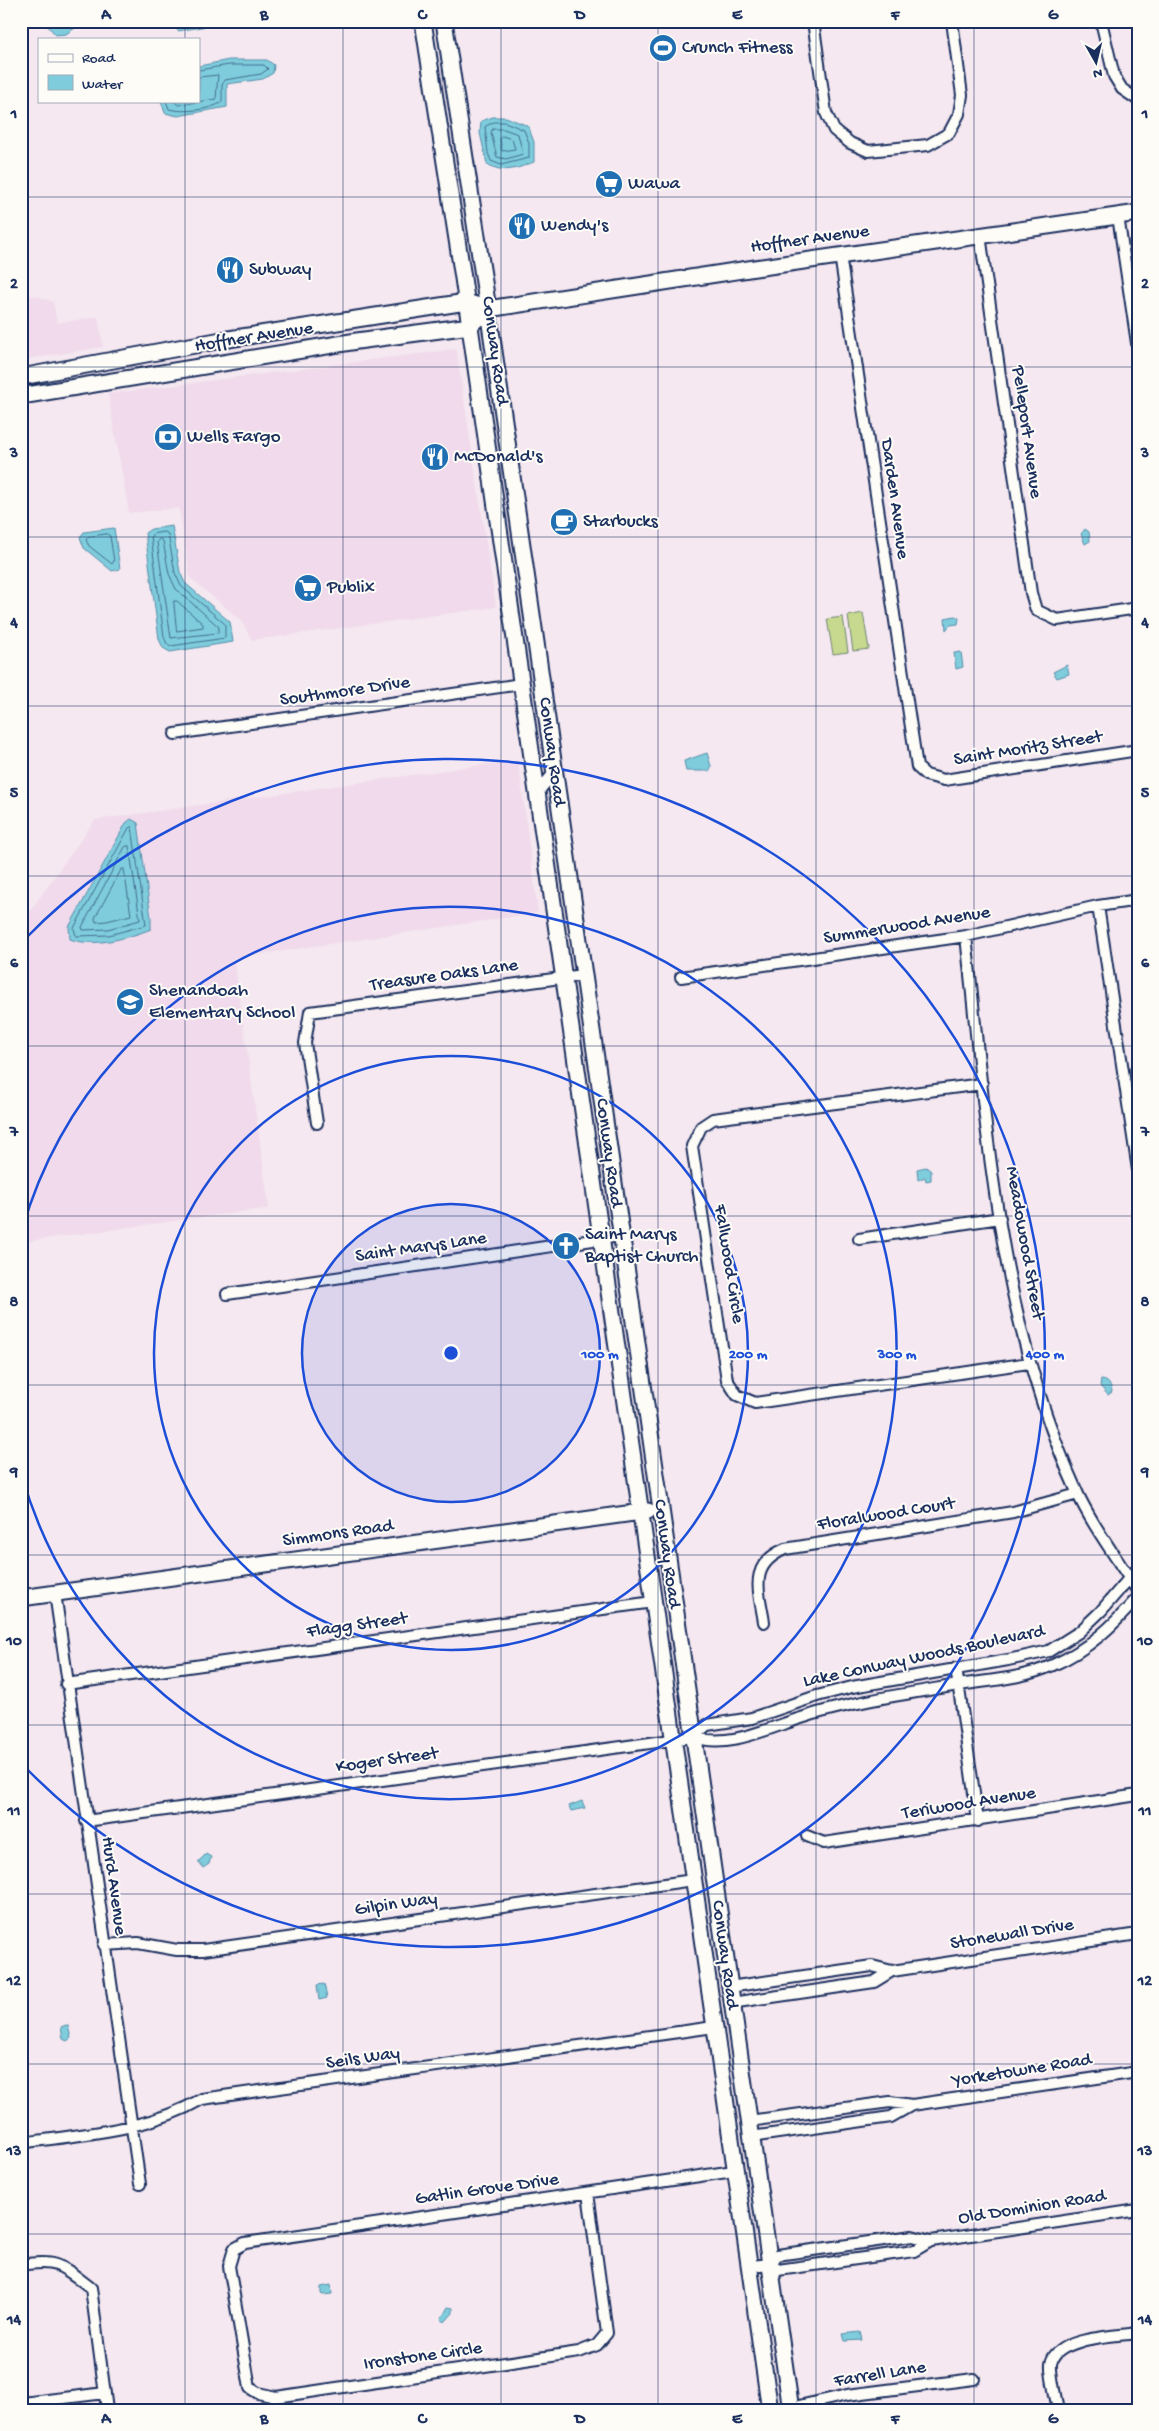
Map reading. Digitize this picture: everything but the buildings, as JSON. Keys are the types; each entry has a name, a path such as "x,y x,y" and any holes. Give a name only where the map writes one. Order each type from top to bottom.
{"main road":[{"name":"Conway Road","path":"423,21 470,326 672,1740 770,2410"},
{"name":"Conway Road","path":"444,21 488,309 790,2409"},
{"path":"431,77 443,95 457,106"},
{"name":"Hoffner Avenue","path":"21,377 222,340 466,302 488,309 840,255 1138,213"},
{"path":"470,326 488,309"},
{"name":"Hoffner Avenue","path":"21,396 357,341 470,326"},
{"path":"21,388 33,380 57,376 69,368"},
{"path":"496,513 508,537 514,573 528,590"},
{"path":"507,590 521,603 529,657 542,685"},
{"name":"Simmons Road","path":"21,1598 660,1510"},
{"path":"700,1929 711,1950 720,1985 731,2002"},
{"path":"714,2027 727,2045 744,2091"},
{"path":"735,2171 748,2183 763,2218"},
{"path":"763,2358 777,2392 790,2409"}],"street":[{"path":"814,21 826,112 834,130 850,143 868,150 928,145 949,133 959,114 962,94 952,21"},
{"path":"1101,21 1114,76 1122,89 1138,100"},
{"path":"1118,216 1138,350"},
{"name":"Pelleport Avenue","path":"980,235 1031,593 1036,610 1057,620 1138,608"},
{"name":"Darden Avenue","path":"840,255 913,748"},
{"name":"Southmore Drive","path":"175,734 521,684"},
{"name":"Saint Moritz Street","path":"913,748 917,767 926,774 944,780 1138,750"},
{"path":"537,793 554,773"},
{"path":"537,793 557,795"},
{"name":"Summerwood Avenue","path":"681,977 966,936 1098,906 1138,900"},
{"path":"1098,906 1138,1170"},
{"name":"Meadowood Street","path":"966,936 982,1084 1000,1218 1011,1289 1029,1363 1051,1433 1078,1494 1138,1592"},
{"name":"Treasure Oaks Lane","path":"317,1123 305,1043 310,1012 583,975"},
{"name":"Fallwood Circle","path":"982,1084 714,1119 701,1127 692,1146 728,1380 737,1395 755,1403 1029,1363"},
{"path":"859,1239 1000,1218"},
{"name":"Saint Marys Lane","path":"227,1294 620,1236"},
{"name":"Floralwood Court","path":"764,1622 758,1578 761,1566 772,1555 785,1549 1013,1512 1078,1494"},
{"name":"Lake Conway Woods Boulevard","path":"693,1737 707,1725 752,1718 817,1696 1049,1651 1079,1632 1101,1611 1138,1568"},
{"name":"Hurd Avenue","path":"54,1593 140,2184"},
{"name":"Lake Conway Woods Boulevard","path":"693,1737 710,1742 751,1736 797,1719 836,1708 958,1685 1015,1678 1053,1665 1086,1648 1118,1621 1138,1597"},
{"name":"Flagg Street","path":"66,1684 653,1602"},
{"path":"956,1668 978,1820"},
{"name":"Koger Street","path":"86,1821 693,1737"},
{"name":"Teriwood Avenue","path":"807,1836 824,1843 1138,1795"},
{"name":"Gilpin Way","path":"104,1945 138,1943 177,1950 203,1950 693,1880"},
{"name":"Stonewall Drive","path":"731,2002 874,1982 892,1972 1138,1934"},
{"name":"Stonewall Drive","path":"729,1987 872,1966 892,1972"},
{"name":"Seils Way","path":"21,2143 132,2127 178,2113 202,2099 714,2027"},
{"name":"Yorketowne Road","path":"749,2122 890,2102 912,2105 1138,2072"},
{"name":"Yorketowne Road","path":"751,2137 891,2116 912,2105"},
{"name":"Gatlin Grove Drive","path":"245,2243 735,2171"},
{"name":"Ironstone Circle","path":"245,2243 234,2248 229,2266 250,2388 258,2393 276,2396 579,2352 597,2345 608,2333 588,2193"},
{"name":"Old Dominion Road","path":"770,2264 777,2255 912,2236 931,2240 1138,2210"},
{"name":"Old Dominion Road","path":"750,2266 770,2264 778,2270 914,2251 931,2240"},
{"path":"21,2265 44,2261 61,2265 91,2288 107,2410"},
{"path":"1058,2410 1051,2363 1058,2351 1071,2343 1138,2333"},
{"name":"Farrell Lane","path":"790,2409 847,2395 974,2379"},
{"path":"23,2403 105,2393"}],"shaded area":[{"path":"21,294 40,297 53,302 57,323 98,317 103,347 21,360"},
{"path":"456,349 496,607 252,640 240,619 190,578 179,508 129,513 108,394"},
{"name":"Shenandoah Elementary School","path":"518,760 538,913 234,958 269,1208 21,1242 21,924 95,820"}],"green space":[{"path":"863,613 869,649 853,651 848,616"},
{"path":"843,617 848,652 833,654 827,619"}],"water":[{"path":"43,21 79,21 78,26 66,34 56,35"},
{"path":"168,21 236,21 178,31"},
{"path":"229,60 267,60 274,65 273,73 263,79 227,84 227,107 178,116 165,113 161,102 200,102 200,66"},
{"path":"493,117 506,117 528,126 534,142 534,162 505,170 487,164 480,133 481,121"},
{"path":"172,526 180,572 185,583 230,622 233,642 170,652 163,648 159,639 145,533 151,529"},
{"path":"114,528 120,569 112,571 84,548 80,537 84,532"},
{"path":"1085,529 1089,532 1090,541 1085,544 1081,534"},
{"path":"955,616 959,618 958,624 950,625 946,630 945,618"},
{"path":"961,652 963,667 956,669 954,653"},
{"path":"1067,665 1069,674 1057,678 1053,672"},
{"path":"707,753 711,766 710,771 686,771 684,761"},
{"path":"131,819 138,823 151,929 110,941 79,942 70,939 69,927 126,823"},
{"path":"926,1167 931,1171 931,1180 926,1181 925,1177 918,1180 917,1169"},
{"path":"1101,1380 1108,1382 1110,1386 1112,1392 1108,1395 1100,1386"},
{"path":"582,1801 585,1808 571,1811 569,1806"},
{"path":"206,1854 211,1857 209,1864 203,1868 198,1862"},
{"path":"324,1984 327,1998 319,2000 317,1985"},
{"path":"68,2026 71,2038 67,2041 63,2039 61,2027"},
{"path":"331,2285 332,2294 321,2294 321,2287"},
{"path":"448,2307 453,2308 453,2313 445,2322 441,2319"},
{"path":"860,2332 862,2340 845,2341 843,2334"}],"place":[{"name":"Crunch Fitness","path":"663,48"},
{"name":"Wawa","path":"609,184"},
{"name":"Wendy's","path":"522,226"},
{"name":"Subway","path":"230,270"},
{"name":"Wells Fargo","path":"168,437"},
{"name":"McDonald's","path":"435,457"},
{"name":"Starbucks","path":"564,522"},
{"name":"Publix","path":"308,588"},
{"name":"Shenandoah Elementary School","path":"130,1002"},
{"name":"Saint Marys Baptist Church","path":"566,1246"}]}
